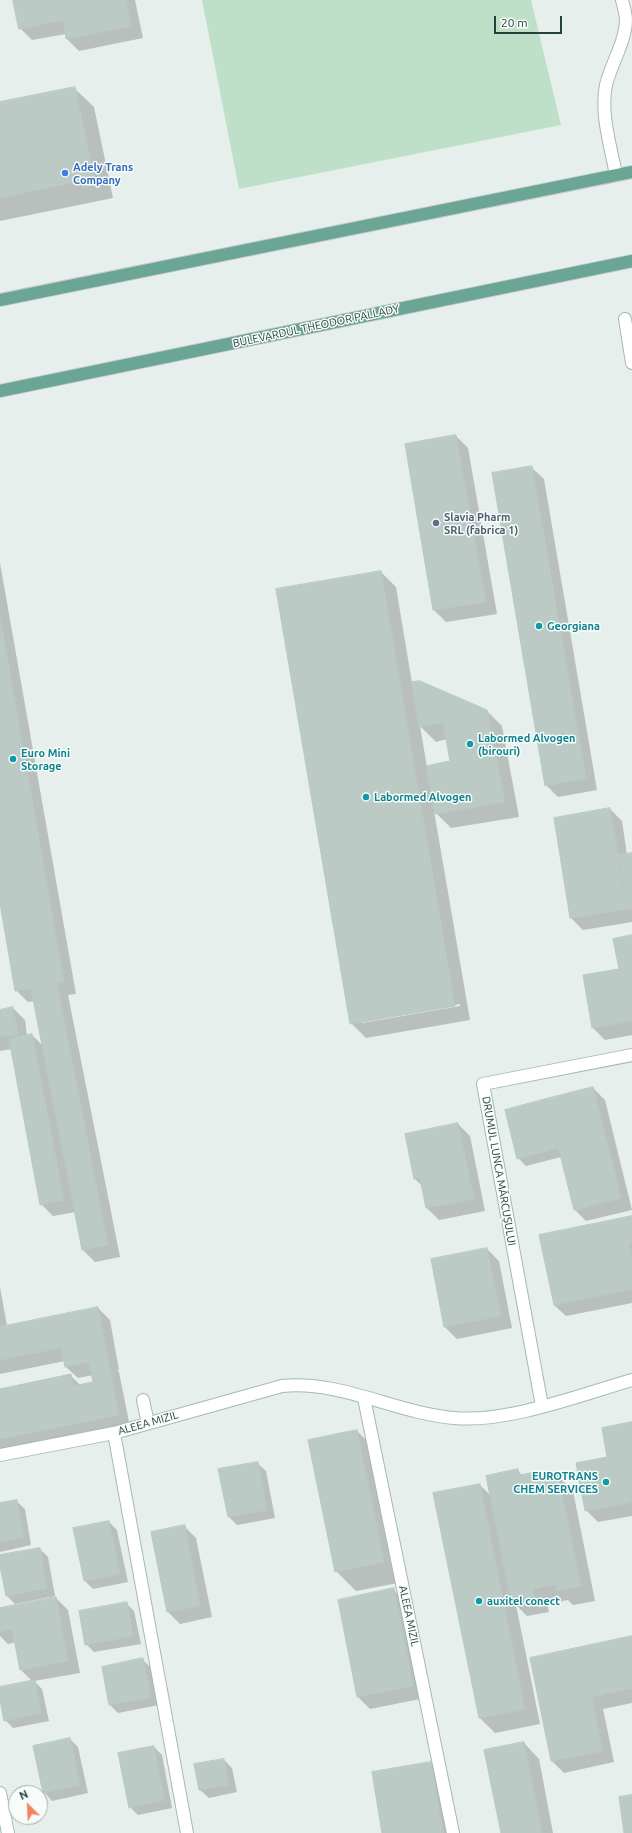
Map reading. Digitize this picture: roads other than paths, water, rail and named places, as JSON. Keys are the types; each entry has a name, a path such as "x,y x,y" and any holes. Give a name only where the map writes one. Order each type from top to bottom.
{"main road":[{"path":"0,300 632,172"},
{"name":"BULEVARDUL THEODOR PALLADY","path":"0,391 632,261"}],"street":[{"path":"616,175 605,120 605,97 606,84 624,32 626,20 622,0"},
{"path":"625,319 632,363"},
{"name":"DRUMUL LUNCA MĂRCUȘULUI","path":"542,1406 483,1084 632,1056"},
{"name":"ALEEA MIZIL","path":"0,1455 114,1433 282,1386 310,1385 454,1418 492,1418 542,1406 632,1380"},
{"name":"ALEEA MIZIL","path":"364,1398 453,1833"},
{"path":"143,1400 148,1423"},
{"path":"114,1433 187,1833"},
{"path":"0,1793 8,1833"}],"place":[{"name":"Adely Trans Company","path":"65,173"},
{"name":"Slavia Pharm SRL (fabrica 1)","path":"436,523"},
{"name":"Georgiana","path":"539,626"},
{"name":"Labormed Alvogen (birouri)","path":"470,744"},
{"name":"Euro Mini Storage","path":"13,759"},
{"name":"Labormed Alvogen","path":"366,797"},
{"name":"EUROTRANS CHEM SERVICES","path":"606,1482"},
{"name":"auxitel conect","path":"479,1601"}]}
